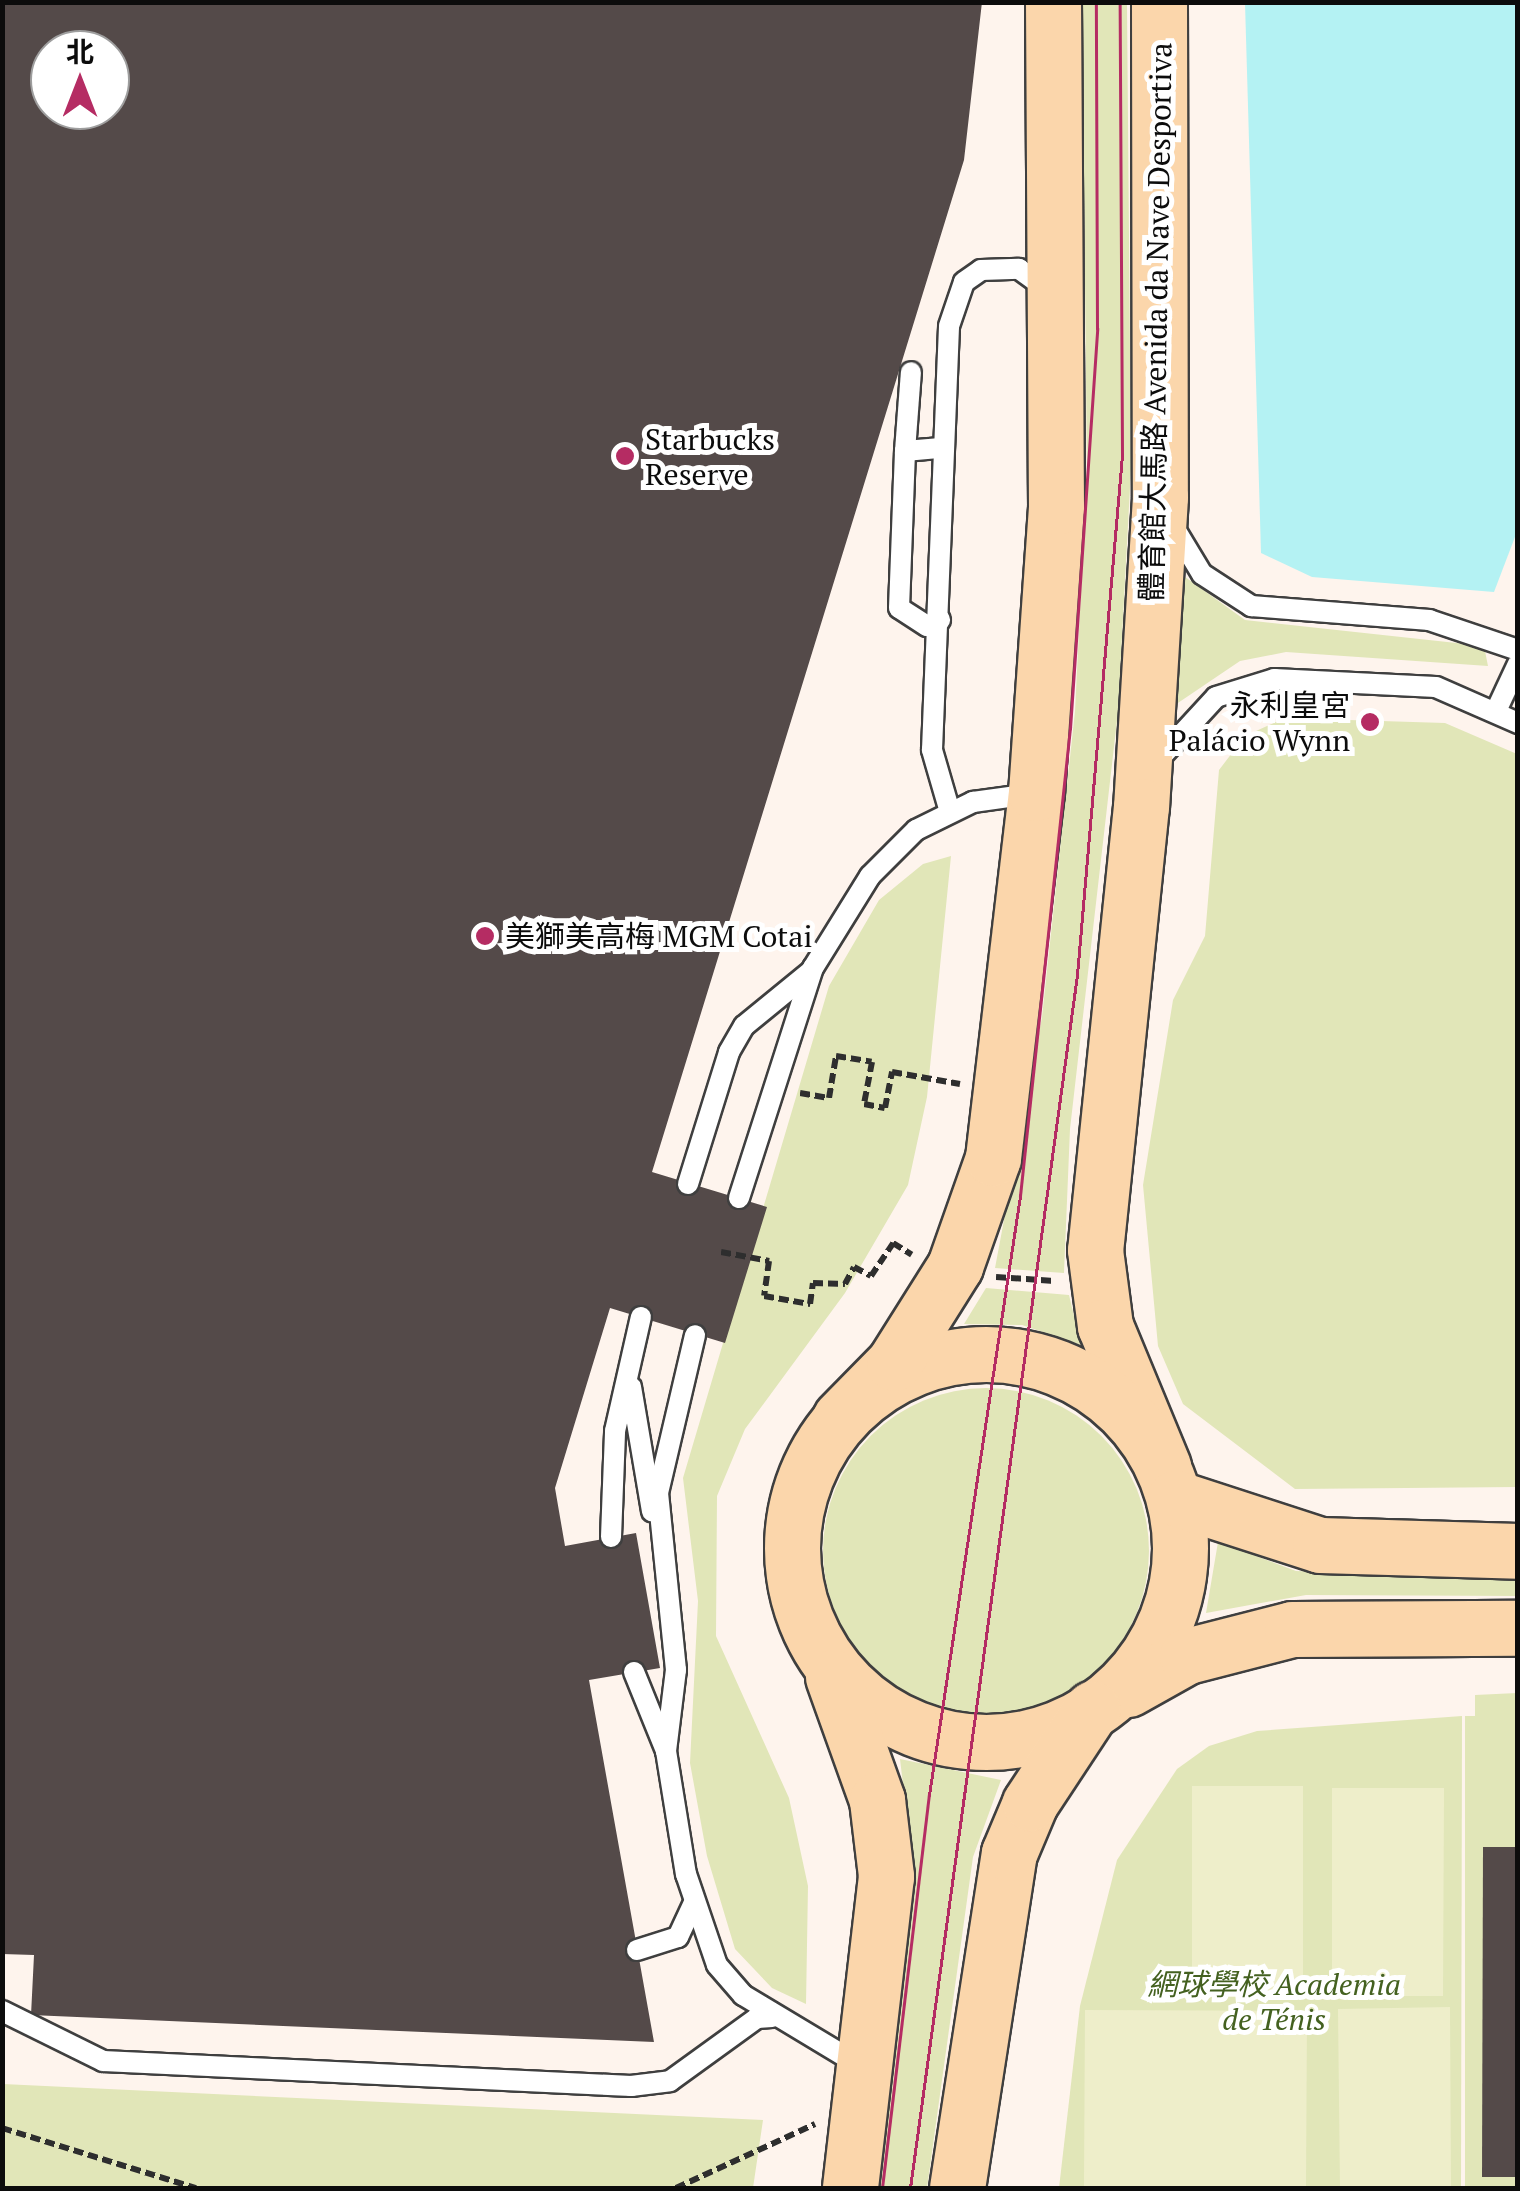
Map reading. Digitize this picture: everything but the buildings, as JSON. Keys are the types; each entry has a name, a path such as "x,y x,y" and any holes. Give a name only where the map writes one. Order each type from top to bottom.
{"main road":[{"path":"850,2188 886,1876 877,1800 824,1658 796,1600 790,1535 805,1472 840,1418 894,1362 955,1266 993,1158 1036,793 1056,507 1058,299 1053,2"},
{"name":"體育館大馬路 Avenida da Nave Desportiva","path":"1160,2 1160,497 1141,806 1098,1174 1098,1273 1128,1399 1169,1482"},
{"path":"840,1418 890,1378 951,1356 1015,1356 1076,1375 1127,1414 1169,1482 1181,1553 1172,1608 1148,1658 1101,1704 1030,1802 1009,1853 957,2188"},
{"path":"1169,1482 1320,1545 1518,1551"},
{"path":"824,1658 868,1704 926,1734 990,1743 1054,1731 1238,1638 1292,1629 1518,1628"}],"lane":[{"path":"950,812 932,750 940,620 941,448 949,326 964,282 1008,267 1058,299"},
{"path":"911,372 899,608 927,626 940,620"},
{"path":"906,451 941,448"},
{"path":"1160,497 1202,574 1251,606 1429,620 1518,650"},
{"path":"1496,711 1518,664"},
{"path":"1141,806 1174,734 1248,684 1426,686 1518,723"},
{"path":"739,1198 813,968 870,876 916,830 950,812 1036,793"},
{"path":"688,1184 744,1026 813,968"},
{"path":"611,1537 610,1466 631,1351 641,1318"},
{"path":"659,1532 666,1439 695,1335"},
{"path":"631,1351 636,1447 659,1532 676,1670 666,1751"},
{"path":"634,1672 666,1751 694,1901 717,1964 772,2017 846,2058 862,2099"},
{"path":"637,1950 678,1937 694,1901"},
{"path":"711,1990 717,1964"},
{"path":"2,2011 103,2061 632,2086 670,2081 757,2018 772,2017"}],"path":[{"path":"774,1088 829,1098 836,1056 872,1062 864,1104 885,1108 892,1072 1001,1091"},
{"path":"721,1252 769,1261 764,1296 810,1304 813,1283 845,1284 854,1267 871,1276"},
{"path":"955,1266 1068,1282 1098,1273"},
{"path":"676,2188 760,2143 862,2099"},
{"path":"2,2128 196,2188"}],"green space":[{"path":"1082,3 1127,3 1131,469 1118,712 1070,1129 1064,1273 995,1268 1042,1017 1075,711 1087,470"},
{"path":"1181,574 1245,620 1484,646 1488,666 1286,652 1240,661 1169,709"},
{"path":"1285,718 1445,723 1517,754 1517,1487 1295,1489 1183,1404 1158,1346 1143,1185 1173,1000 1205,936 1219,770 1245,736"},
{"path":"951,856 927,1097 908,1185 845,1293 745,1429 717,1496 716,1636 789,1798 808,1886 806,2004 772,1988 735,1949 707,1856 690,1763 698,1601 683,1478 829,986 879,900 923,864"},
{"path":"986,1288 1069,1295 1081,1345 1022,1325 964,1324"},
{"path":"986,1388 1018,1391 1048,1401 1101,1436 1136,1489 1146,1519 1146,1583 1136,1613 1101,1666 1048,1701 1018,1711 986,1714 954,1711 924,1701 871,1666 836,1613 826,1583 823,1551 826,1519 836,1489 871,1436 924,1401 954,1391"},
{"path":"1218,1542 1296,1571 1517,1578 1517,1596 1306,1595 1206,1613"},
{"path":"1517,1693 1517,2188 1465,2188 1465,1716 1475,1716 1475,1695"},
{"name":"網球學校 Academia de Ténis","path":"1462,1716 1461,2188 1059,2188 1080,2006 1117,1860 1177,1769 1209,1746 1257,1731"},
{"path":"900,1759 1001,1780 973,1857 927,2188 875,2188 915,1886"},
{"path":"1192,1786 1303,1786 1303,1997 1192,1997"},
{"path":"1332,1788 1444,1788 1443,1996 1332,1996"},
{"path":"1450,2007 1451,2188 1340,2188 1338,2009"},
{"path":"1085,2010 1307,2011 1306,2188 1084,2188"},
{"path":"3,2084 763,2120 753,2188 3,2188"}],"water":[{"path":"1245,3 1517,3 1518,529 1494,592 1312,577 1261,553"}],"tram line":[{"path":"882,2188 929,1795 1020,1196 1070,729 1097,329 1096,2"},
{"path":"910,2188 1077,975 1122,455 1120,2"}],"place":[{"name":"Starbucks Reserve","path":"625,456"},
{"name":"永利皇宮 Palácio Wynn","path":"1370,722"},
{"name":"美獅美高梅 MGM Cotai","path":"485,936"}]}
